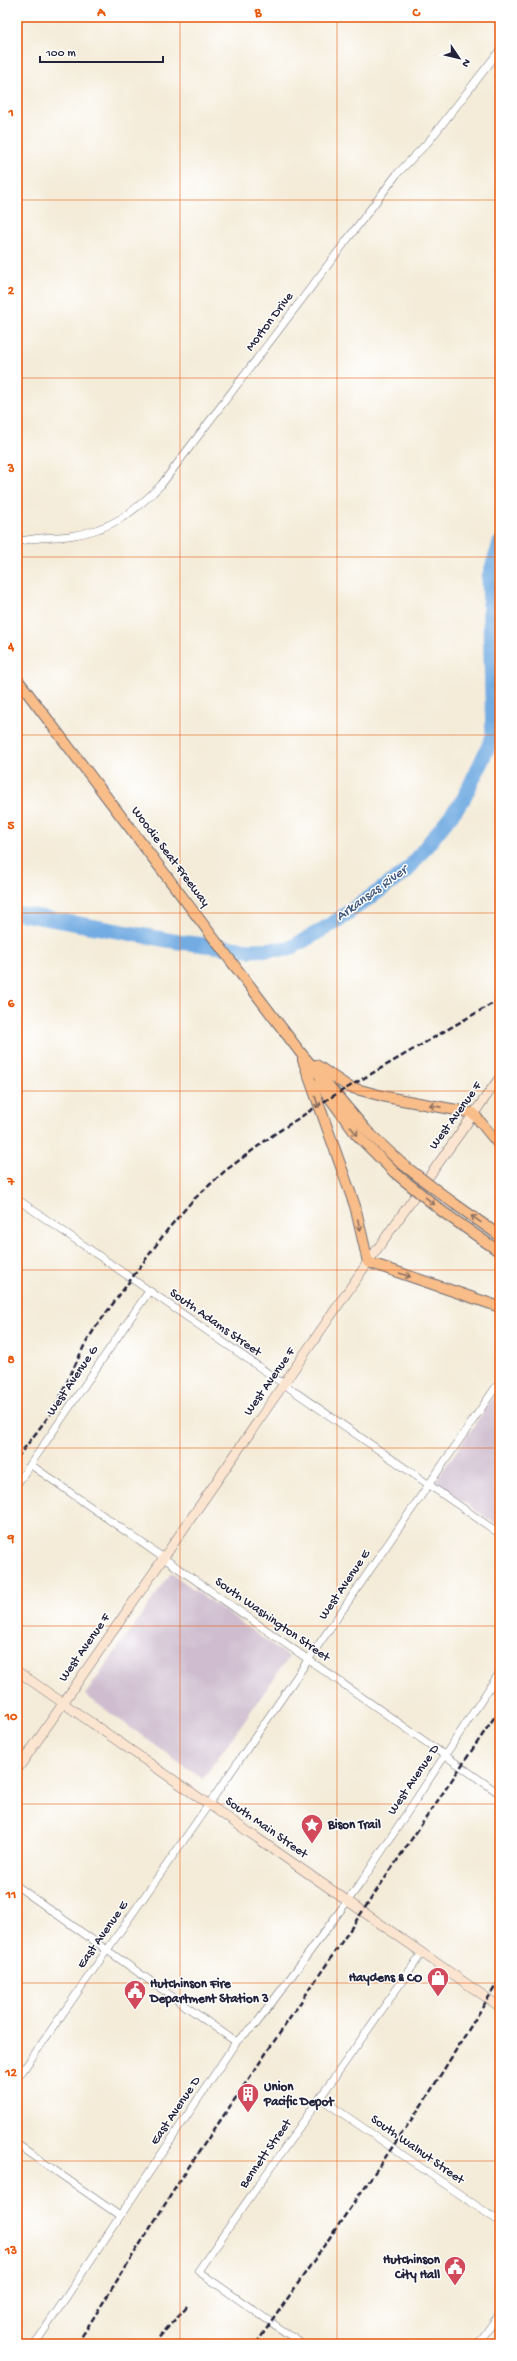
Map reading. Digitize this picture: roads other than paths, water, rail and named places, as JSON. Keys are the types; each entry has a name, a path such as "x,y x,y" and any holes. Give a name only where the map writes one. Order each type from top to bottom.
{"main road":[{"name":"Woodie Seat Freeway","path":"17,679 300,1052 366,1130 401,1163 500,1236"},
{"name":"Woodie Seat Freeway","path":"300,1052 333,1105 356,1134 394,1172 443,1212 500,1252"},
{"path":"300,1052 332,1077 349,1087 386,1097 473,1113 500,1146"},
{"path":"300,1052 355,1206 368,1262 500,1307"}],"street":[{"name":"Morton Drive","path":"17,542 70,536 118,522 139,507 161,485 397,174 429,141 500,50"},
{"name":"West Avenue F","path":"17,1770 284,1386 368,1262 500,1077"},
{"name":"South Adams Street","path":"17,1199 284,1386 500,1534"},
{"name":"West Avenue G","path":"17,1484 148,1291"},
{"name":"West Avenue E","path":"209,1804 500,1380"},
{"name":"South Washington Street","path":"30,1466 164,1558 500,1794"},
{"name":"South Main Street","path":"17,1671 422,1953 499,2003"},
{"name":"West Avenue D","path":"347,1900 500,1672"},
{"name":"East Avenue E","path":"17,2079 209,1804"},
{"path":"17,1886 108,1949 236,2042"},
{"name":"East Avenue D","path":"35,2344 236,2042 256,2024 347,1900"},
{"name":"Bennett Street","path":"302,2344 198,2271 422,1953"},
{"name":"South Walnut Street","path":"320,2098 500,2222"},
{"path":"17,2144 120,2216"},
{"path":"478,2344 500,2313"}],"waterway":[{"name":"Arkansas River","path":"17,913 179,942 249,950 289,949 332,924 406,872 463,800 493,737 489,577 500,543"}],"railway":[{"path":"17,1458 55,1408 84,1346 95,1328 168,1229 193,1200 225,1171 273,1135 328,1099 500,999"},
{"path":"77,2344 186,2171 500,1709"},
{"path":"256,2344 425,2100 500,1979"},
{"path":"153,2344 188,2305"}],"place":[{"name":"Bison Trail","path":"312,1844"},
{"name":"Haydens & CO","path":"438,1998"},
{"name":"Hutchinson Fire Department Station 3","path":"135,2010"},
{"name":"Union Pacific Depot","path":"248,2114"},
{"name":"Hutchinson City Hall","path":"455,2286"}]}
